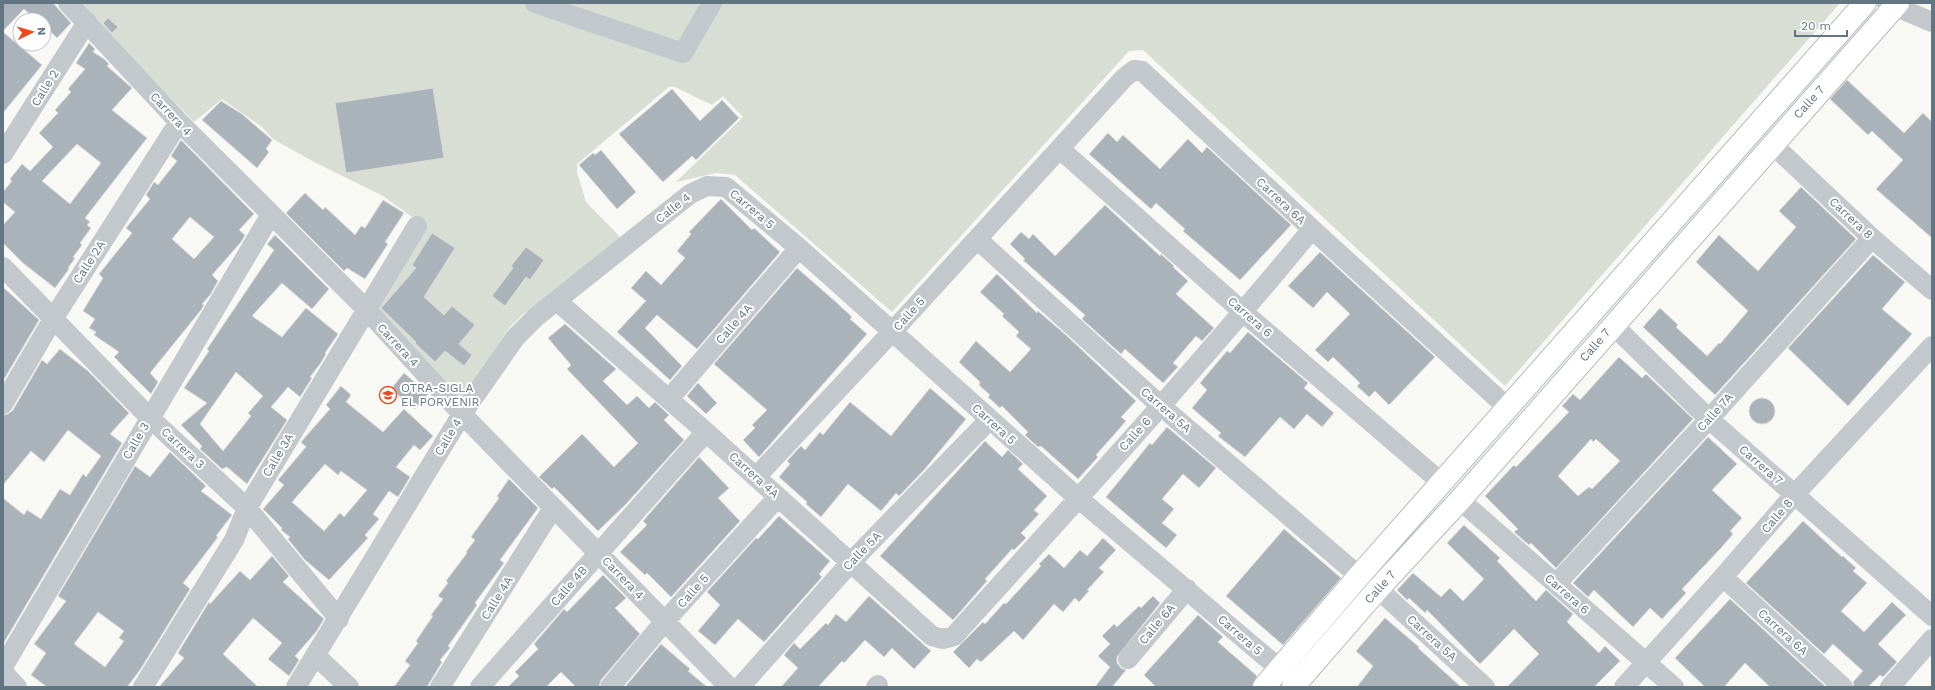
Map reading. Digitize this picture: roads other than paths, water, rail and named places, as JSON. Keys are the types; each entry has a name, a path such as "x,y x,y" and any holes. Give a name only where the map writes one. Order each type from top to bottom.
{"main road":[{"name":"Calle 7","path":"1264,687 1359,576 1865,3"},
{"name":"Calle 7","path":"1295,686 1378,589 1460,500 1893,4"}],"street":[{"name":"Carrera 4","path":"68,3 179,122 270,216 366,309 462,414 553,508 599,552 728,687"},
{"path":"535,3 573,10 683,53 712,3"},
{"path":"1893,4 1932,22"},
{"name":"Calle 2","path":"3,154 87,22"},
{"name":"Carrera 6A","path":"1060,149 1124,78 1134,70 1142,71 1508,408"},
{"name":"Calle 2A","path":"3,404 53,319 179,122"},
{"name":"Carrera 8","path":"1772,144 1872,238 1932,290"},
{"name":"Calle 5","path":"756,477 1060,149"},
{"name":"Carrera 6","path":"1060,149 1244,312 1442,483"},
{"name":"Carrera 5","path":"707,186 726,187 799,248 989,420 1078,498 1280,669"},
{"name":"Calle 4","path":"296,687 462,414 515,338 536,316 557,301 690,194 707,186"},
{"name":"Calle 3","path":"3,668 270,216"},
{"name":"Calle 3A","path":"143,687 234,540 247,508 417,226"},
{"name":"Calle 6","path":"954,636 1244,312 1312,229"},
{"name":"Calle 7A","path":"1556,584 1709,419 1872,238"},
{"name":"Carrera 5A","path":"977,239 1161,406 1359,576"},
{"name":"Calle 4A","path":"669,399 799,248"},
{"name":"Carrera 3","path":"3,267 150,418 247,508 339,618"},
{"name":"Carrera 4A","path":"557,301 706,432 932,636 943,639 954,636"},
{"name":"Carrera 7","path":"1612,325 1709,419 1932,616"},
{"name":"Calle 8","path":"1624,687 1795,494 1932,346"},
{"name":"Calle 5A","path":"740,687 850,562 989,420"},
{"name":"Calle 4B","path":"480,687 706,432"},
{"name":"Calle 5","path":"610,687 665,621 778,497"},
{"name":"Carrera 6","path":"1460,500 1674,687"},
{"name":"Calle 4A","path":"440,687 553,508"},
{"name":"Carrera 6A","path":"1723,577 1843,687"},
{"name":"Calle 6A","path":"1128,659 1187,589"},
{"name":"Carrera 5A","path":"1378,589 1485,687"},
{"path":"1890,687 1932,639"},
{"path":"315,655 349,687"},
{"path":"1280,669 1295,686"},
{"path":"3,672 17,687"}],"place":[{"name":"OTRA-SIGLA EL PORVENIR","path":"388,395"}]}
